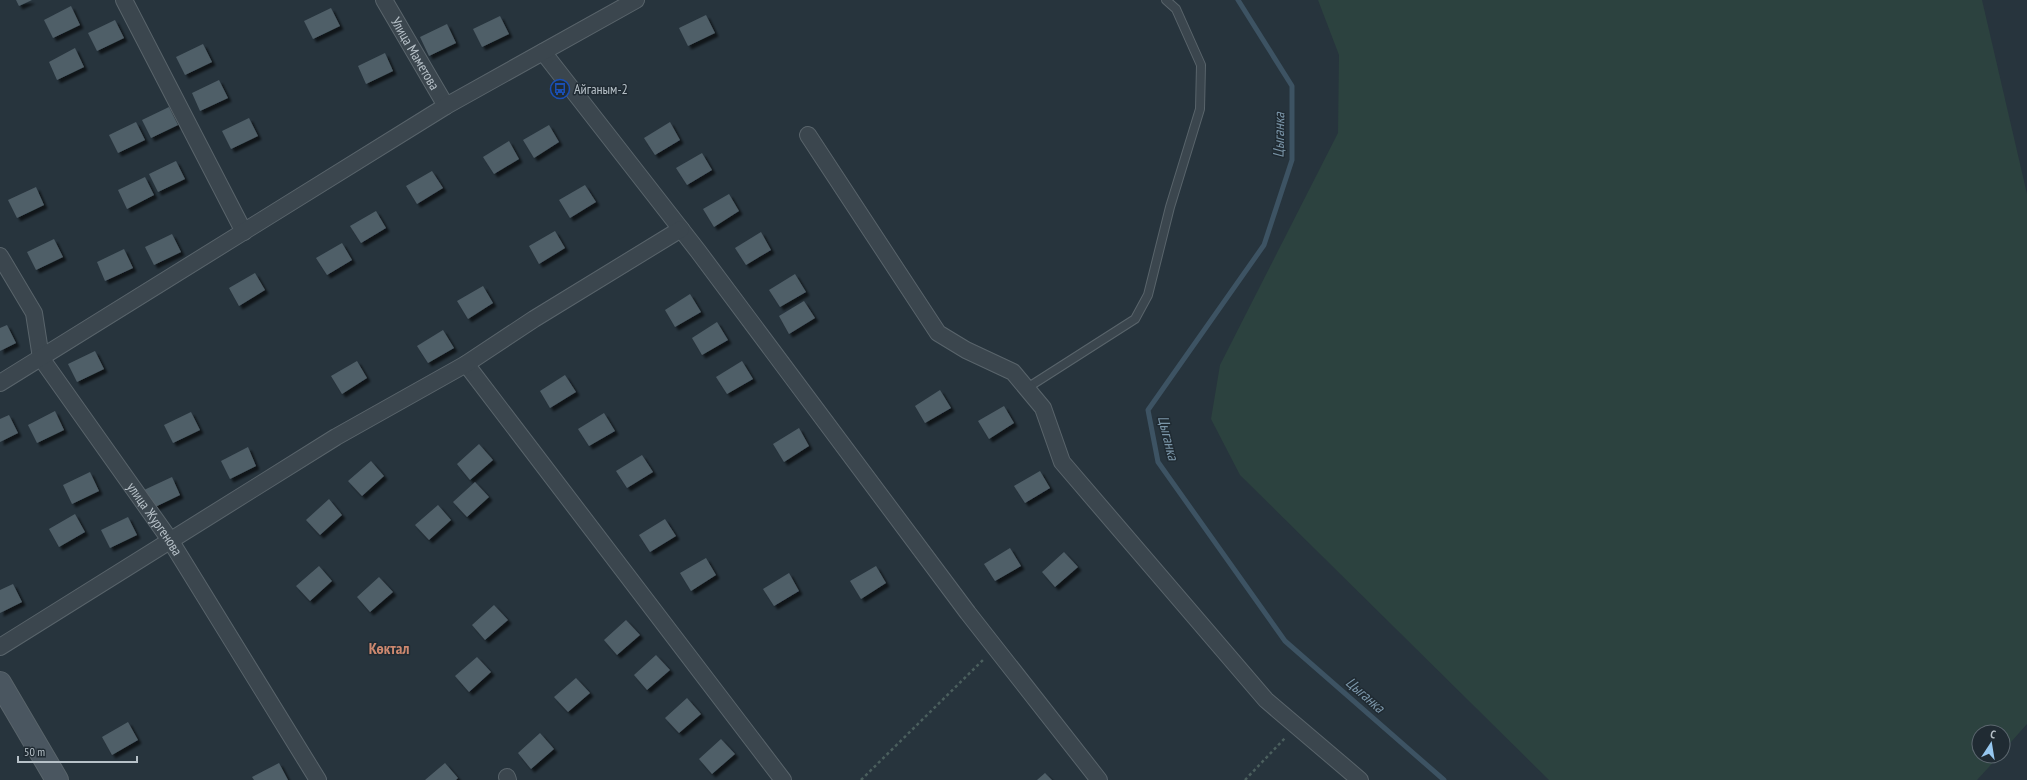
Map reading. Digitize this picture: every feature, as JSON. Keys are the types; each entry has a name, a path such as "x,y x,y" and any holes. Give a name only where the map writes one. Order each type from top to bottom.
{"street":[{"path":"124,0 244,232"},
{"name":"Улица Маметова","path":"384,0 446,106"},
{"path":"0,383 446,106 636,0"},
{"path":"543,52 681,229 995,648 1099,780"},
{"path":"808,135 938,333 966,350 1013,372 1043,408 1062,462 1266,700 1360,780"},
{"path":"0,646 336,437 466,364 534,319 681,229"},
{"name":"улица Жургенова","path":"0,256 34,313 41,358 170,540 318,780"},
{"path":"466,364 783,780"},
{"path":"0,683 57,780"}],"lane":[{"path":"1027,388 1135,319 1148,295 1170,207 1200,109 1201,65 1176,9 1166,0"}],"path":[{"path":"861,780 995,648"},
{"path":"1245,780 1296,726"}],"green space":[{"path":"1318,0 1982,0 2027,194 2027,724 2011,742 2011,724 1971,724 1971,764 1992,764 1977,780 1549,780 1240,475 1211,419 1220,365 1338,133 1339,55"}],"building":[{"path":"16,0 32,0 19,6"},
{"path":"71,6 80,25 53,38 44,20"},
{"path":"331,8 340,26 313,39 304,21"},
{"path":"706,15 715,33 688,46 679,28"},
{"path":"500,16 509,34 482,47 473,29"},
{"path":"115,20 124,38 97,51 88,33"},
{"path":"447,24 456,43 429,56 420,37"},
{"path":"203,44 212,62 185,75 176,57"},
{"path":"75,48 84,67 57,80 49,62"},
{"path":"385,53 393,71 366,84 358,66"},
{"path":"219,80 228,98 200,111 192,93"},
{"path":"169,107 178,125 151,138 142,120"},
{"path":"249,118 258,136 231,149 222,131"},
{"path":"136,122 145,140 118,153 109,135"},
{"path":"670,122 680,140 655,155 644,138"},
{"path":"549,125 559,142 534,158 523,140"},
{"path":"509,141 519,159 494,174 483,157"},
{"path":"702,153 712,170 687,185 676,168"},
{"path":"176,161 185,179 158,192 149,174"},
{"path":"432,171 443,188 417,204 406,186"},
{"path":"145,177 154,195 127,209 118,190"},
{"path":"585,185 596,202 570,218 559,200"},
{"path":"36,187 44,205 17,218 8,200"},
{"path":"729,194 739,211 714,227 703,209"},
{"path":"376,211 386,228 361,243 350,226"},
{"path":"555,231 565,248 539,264 529,246"},
{"path":"761,232 771,250 746,265 735,248"},
{"path":"172,234 181,252 154,265 145,247"},
{"path":"54,239 63,257 36,270 27,252"},
{"path":"342,243 352,260 327,275 316,258"},
{"path":"124,249 133,268 105,281 97,262"},
{"path":"255,273 265,290 239,306 229,288"},
{"path":"795,274 806,292 780,307 769,290"},
{"path":"483,286 493,303 468,319 457,301"},
{"path":"690,294 701,312 675,327 665,310"},
{"path":"804,301 815,318 789,334 779,316"},
{"path":"717,322 728,340 702,355 692,338"},
{"path":"7,325 16,343 0,351 0,328"},
{"path":"443,330 454,348 428,363 417,346"},
{"path":"95,351 104,369 77,382 68,364"},
{"path":"357,361 367,378 342,394 331,376"},
{"path":"742,361 753,379 727,394 716,377"},
{"path":"565,375 576,392 550,408 540,391"},
{"path":"940,390 951,408 925,423 915,406"},
{"path":"1004,406 1014,423 989,439 978,421"},
{"path":"55,411 64,430 37,443 28,425"},
{"path":"191,412 200,430 173,443 164,425"},
{"path":"604,413 615,431 589,446 578,429"},
{"path":"9,415 18,433 0,442 0,419"},
{"path":"799,428 809,446 784,462 773,444"},
{"path":"479,444 493,460 470,480 457,464"},
{"path":"248,447 256,466 230,479 221,461"},
{"path":"642,455 653,472 627,488 616,471"},
{"path":"371,461 384,476 362,496 348,481"},
{"path":"1040,471 1050,488 1025,503 1014,486"},
{"path":"90,472 99,491 72,504 63,485"},
{"path":"172,477 180,495 153,508 144,490"},
{"path":"475,482 489,497 467,517 453,502"},
{"path":"329,499 342,515 320,535 306,520"},
{"path":"438,505 451,520 429,540 415,525"},
{"path":"75,514 85,532 59,547 49,529"},
{"path":"128,517 137,535 110,548 101,530"},
{"path":"665,519 676,536 650,552 639,535"},
{"path":"1010,548 1021,566 995,581 984,564"},
{"path":"1064,552 1078,567 1055,587 1042,572"},
{"path":"706,558 716,575 691,591 680,573"},
{"path":"319,566 332,581 310,601 296,586"},
{"path":"876,566 886,583 861,599 850,581"},
{"path":"789,573 799,591 774,606 763,589"},
{"path":"379,577 393,592 370,612 357,597"},
{"path":"13,584 22,602 0,613 0,590"},
{"path":"494,605 508,620 485,640 472,625"},
{"path":"626,620 640,635 617,655 604,640"},
{"path":"656,655 670,670 647,690 634,675"},
{"path":"477,657 491,672 469,692 455,676"},
{"path":"576,678 590,693 568,712 554,697"},
{"path":"687,698 701,714 679,733 665,718"},
{"path":"128,722 138,740 112,755 102,737"},
{"path":"540,733 554,749 531,769 518,753"},
{"path":"721,739 735,754 712,774 699,759"},
{"path":"279,763 288,780 254,780 252,777"},
{"path":"445,763 458,778 456,780 425,780"},
{"path":"1045,773 1052,780 1037,780"}],"waterway":[{"name":"Цыганка","path":"1238,0 1292,86 1292,160 1264,245 1148,410 1158,462 1285,641 1444,780"}],"place":[{"name":"Айганым-2","path":"560,89"}],"district":[{"name":"Көктал","path":"389,648"}]}
